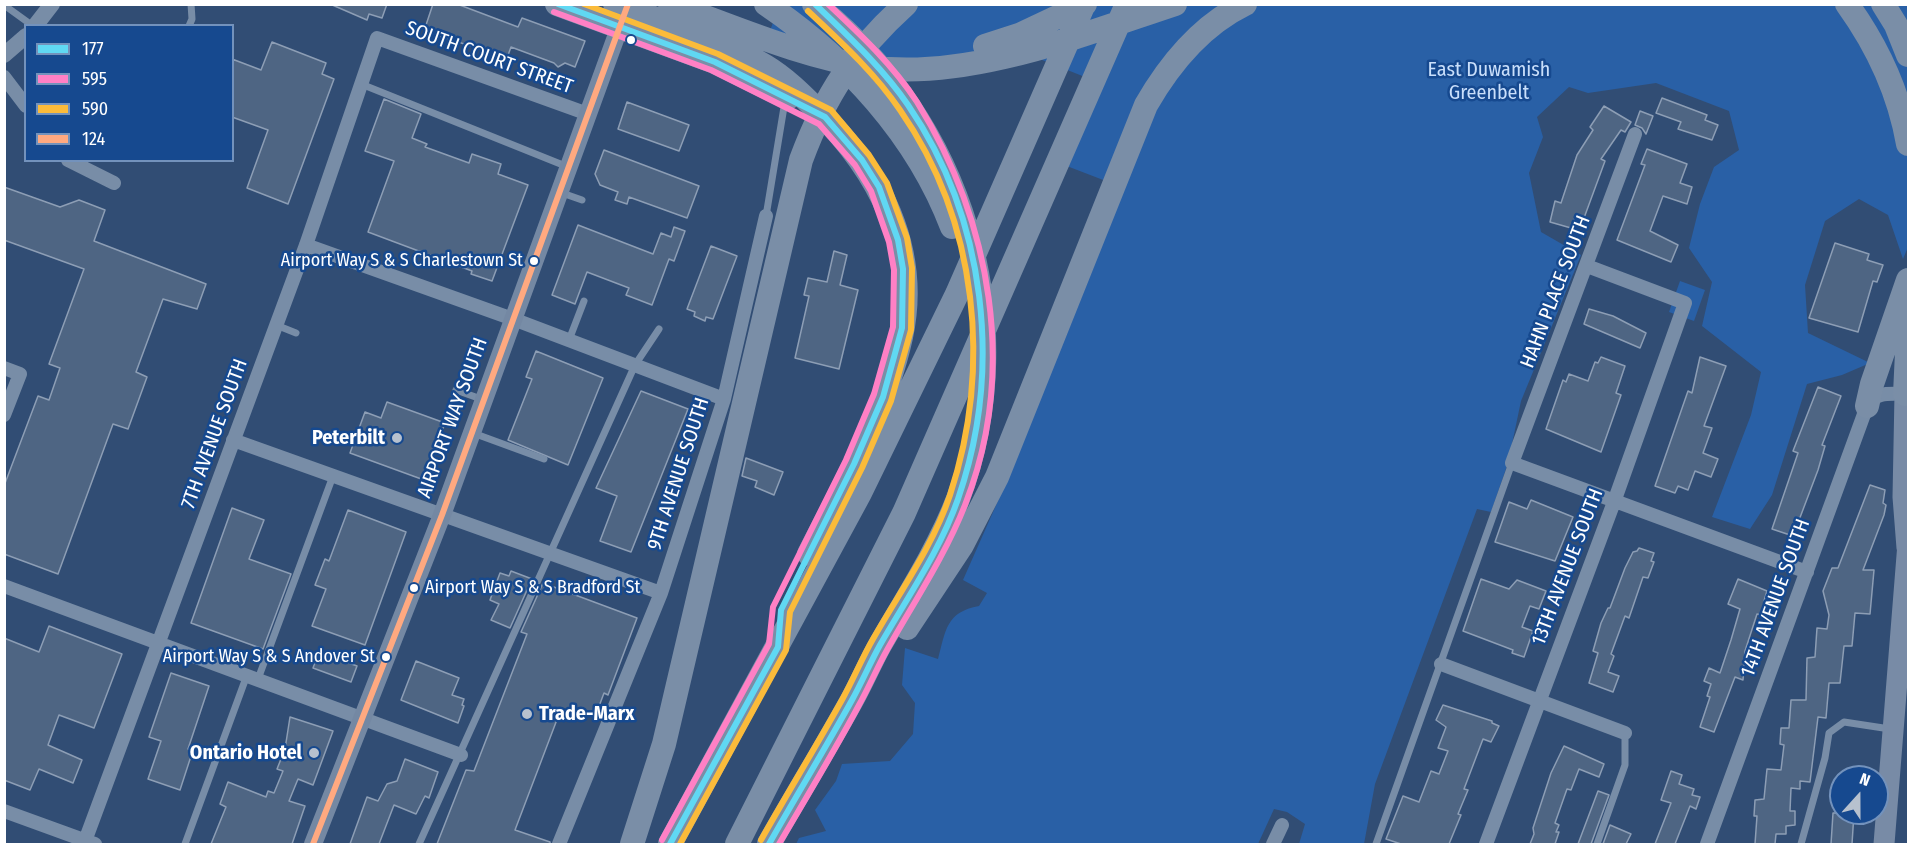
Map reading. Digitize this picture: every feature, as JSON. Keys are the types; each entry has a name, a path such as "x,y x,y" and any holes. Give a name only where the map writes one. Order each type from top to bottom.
{"highway":[{"path":"557,4 716,62 825,117"},
{"path":"615,4 700,36 748,57 782,77 825,117 862,160 879,187 898,240 904,289 902,328 891,372 852,489"},
{"path":"670,4 815,55 855,64 903,68 954,65 1000,57 1059,42 1175,4"},
{"path":"702,4 780,42"},
{"path":"766,4 815,40 868,92 909,146 939,196 959,247 973,300 981,400"},
{"path":"814,4 894,83 931,139 953,187 975,261 985,328 981,400 968,470 952,512 941,557"},
{"path":"632,844 664,744 801,160 815,124 854,58 878,30 906,4"},
{"path":"903,68 1002,41 1085,4"},
{"path":"670,844 778,647 781,610 852,489 957,294 1085,4"},
{"path":"737,844 904,513 1127,4"},
{"path":"769,844 853,699 941,557 974,524 997,477 1143,111 1160,81 1176,61 1218,21 1245,4"},
{"path":"1846,4 1864,28 1888,74 1908,144"},
{"path":"1881,4 1896,25 1908,55"},
{"path":"1867,406 1872,384 1908,280"},
{"path":"1907,394 1908,331"}],"main road":[{"name":"AIRPORT WAY SOUTH","path":"313,844 442,515 628,4"},
{"path":"1888,843 1893,730 1908,546 1903,497 1907,394"}],"street":[{"path":"36,24 52,4"},
{"path":"4,55 24,38"},
{"name":"SOUTH COURT STREET","path":"377,38 588,114"},
{"name":"7TH AVENUE SOUTH","path":"80,841 159,643 306,244 377,38"},
{"path":"4,77 24,103"},
{"name":"HAHN PLACE SOUTH","path":"1512,463 1635,134"},
{"path":"72,162 114,183"},
{"name":"9TH AVENUE SOUTH","path":"559,844 661,593 724,399 766,216"},
{"path":"306,244 724,399"},
{"name":"13TH AVENUE SOUTH","path":"1486,844 1614,502 1684,303 1587,266"},
{"path":"4,368 20,374 4,415"},
{"path":"1867,406 1873,398 1880,394 1907,394"},
{"name":"14TH AVENUE SOUTH","path":"1707,844 1867,406"},
{"path":"233,440 661,593"},
{"path":"1512,463 1807,572"},
{"path":"4,586 19,596 159,643 461,755"},
{"path":"1441,664 1625,733"},
{"path":"4,811 80,841"},
{"path":"1273,844 1282,825"}],"lane":[{"path":"190,24 192,19 191,4"},
{"path":"4,5 31,24"},
{"path":"362,84 568,167"},
{"name":"9TH AVENUE SOUTH","path":"766,216 785,101"},
{"path":"559,192 582,200"},
{"path":"569,340 584,301"},
{"path":"276,325 296,333"},
{"path":"419,844 552,554 635,365 659,329"},
{"path":"456,390 483,400"},
{"path":"472,432 543,459"},
{"path":"1376,844 1512,463"},
{"path":"185,844 333,476"},
{"path":"1801,844 1829,733 1844,722 1893,730"},
{"path":"1596,844 1625,765 1625,733"}],"green space":[{"name":"East Duwamish Greenbelt","path":"780,4 1908,5 1908,247 1903,259 1888,215 1859,199 1825,221 1805,285 1808,333 1870,363 1842,375 1807,384 1772,495 1750,529 1712,517 1751,415 1761,372 1702,326 1712,282 1689,248 1700,204 1714,167 1739,150 1729,111 1656,83 1588,93 1569,87 1537,117 1543,137 1529,173 1541,232 1581,255 1521,401 1508,463 1491,512 1477,509 1375,784 1364,844 1299,844 1305,824 1287,812 1274,809 1258,844 796,844 799,838 826,831 815,810 836,781 842,764 890,761 913,734 915,703 902,685 905,648 938,659 949,624 960,613 979,606 987,593 963,580 1001,494 1124,188 1059,163 1095,81 1012,48 896,62 768,36"},
{"path":"1680,281 1705,290 1694,321 1669,312"}],"building":[{"path":"330,4 387,4 382,18 369,14 367,20"},
{"path":"433,4 457,4 518,27 522,18 585,41 575,67 565,63 558,67 554,63 511,47 507,58 497,58 486,54 487,51 432,34 425,28"},
{"path":"272,42 326,63 322,74 334,79 288,204 247,188 268,130 234,118 234,60 261,70"},
{"path":"1662,98 1707,115 1705,120 1718,125 1712,140 1678,129 1681,122 1656,113"},
{"path":"384,99 421,114 412,138 427,144 425,147 469,163 472,154 501,164 498,174 528,185 492,281 471,274 472,271 368,232 394,161 365,151"},
{"path":"627,102 689,125 679,151 618,129"},
{"path":"1604,106 1631,122 1625,132 1621,130 1601,159 1605,161 1584,218 1576,215 1571,228 1550,222 1555,201 1561,203 1577,155 1593,130 1590,127"},
{"path":"1640,111 1653,116 1646,134 1642,128 1635,125"},
{"path":"1647,149 1687,164 1680,183 1692,187 1687,204 1663,196 1650,231 1678,245 1671,262 1617,240 1645,165 1641,164"},
{"path":"604,150 699,186 687,218 629,197 627,204 615,200 618,192 600,185 595,174"},
{"path":"4,187 60,207 79,200 105,210 94,241 206,284 197,309 163,299 136,372 147,377 128,429 113,424 58,574 4,554 4,486 38,396 49,400 60,368 49,364 84,269 4,240"},
{"path":"578,225 653,254 661,233 671,237 674,227 685,231 674,261 669,259 652,305 626,295 629,288 587,272 575,304 552,295"},
{"path":"1835,243 1869,254 1867,260 1883,265 1877,282 1873,281 1858,332 1809,318"},
{"path":"711,246 737,256 713,319 706,317 705,321 694,316 695,312 687,309"},
{"path":"834,251 847,255 840,285 858,290 839,369 795,358 809,296 804,295 808,278 827,282"},
{"path":"1589,309 1613,316 1646,333 1640,348 1584,324"},
{"path":"536,351 603,378 568,465 508,440 532,379 526,377"},
{"path":"1601,357 1625,366 1616,393 1621,395 1601,452 1546,429 1563,380 1566,382 1569,374 1588,381 1595,362 1598,363"},
{"path":"1700,357 1726,366 1704,426 1712,428 1703,453 1718,459 1711,477 1695,471 1688,490 1678,486 1675,493 1655,486 1688,391 1692,393"},
{"path":"1818,387 1841,396 1822,445 1825,446 1818,470 1793,536 1772,529 1798,453 1793,451"},
{"path":"641,391 688,409 631,552 600,541 617,496 596,488"},
{"name":"Peterbilt","path":"387,402 445,423 424,480 350,453 365,412 381,418"},
{"path":"746,458 783,472 774,495 755,487 757,481 742,476"},
{"path":"1870,485 1885,490 1883,503 1886,505 1863,570 1874,570 1870,614 1855,613 1852,646 1844,646 1840,683 1829,683 1826,718 1818,717 1810,782 1800,781 1800,789 1791,788 1790,811 1795,811 1795,825 1786,826 1786,834 1776,834 1775,844 1755,844 1757,816 1754,816 1755,800 1764,799 1767,769 1781,770 1784,745 1780,744 1781,728 1789,728 1791,700 1806,700 1807,658 1815,657 1817,628 1827,629 1829,615 1823,591 1832,568 1838,568"},
{"path":"1531,500 1573,517 1555,561 1495,542 1509,502 1527,509"},
{"path":"232,508 264,520 249,559 291,574 263,649 191,623"},
{"path":"348,510 406,532 365,645 312,626 326,589 315,585 325,559 329,561"},
{"path":"1639,548 1654,553 1651,561 1654,562 1648,578 1643,577 1629,618 1625,616 1611,654 1614,656 1608,672 1619,676 1613,692 1589,683 1598,653 1593,651 1601,623 1610,608 1625,568 1633,552"},
{"path":"511,571 532,579 510,628 491,620 499,604 490,600 500,573 509,576"},
{"path":"1481,579 1509,589 1517,580 1546,591 1539,609 1530,606 1522,627 1533,631 1524,657 1512,653 1513,650 1463,631"},
{"path":"1738,579 1767,591 1764,601 1766,602 1761,615 1757,614 1745,651 1743,680 1735,677 1714,732 1700,727 1710,697 1707,696 1711,684 1704,681 1709,668 1720,673 1731,640 1740,609 1728,604"},
{"name":"Trade-Marx","path":"543,583 637,618 608,695 604,693 595,717 580,712 579,716 561,709 515,830 550,842 550,844 437,844 466,770 474,771 527,634 521,632"},
{"path":"49,626 122,654 94,728 59,715 48,745 82,760 73,783 39,769 30,790 4,780 4,638 39,652"},
{"path":"319,652 357,666 351,682 313,668"},
{"path":"416,661 459,678 452,695 464,699 458,723 401,700"},
{"path":"171,673 209,686 188,749 193,750 180,790 148,779 161,741 149,737"},
{"path":"1443,705 1492,721 1499,726 1491,742 1483,739 1464,789 1468,790 1449,844 1401,844 1386,839 1403,796 1419,802 1431,771 1439,774 1448,751 1438,748 1446,727 1436,720"},
{"path":"290,717 333,731 313,785 298,779 289,801 305,806 292,844 211,844 226,807 220,804 228,782 266,797 268,791 274,793 283,771 277,769 285,749"},
{"path":"1564,746 1604,764 1599,777 1579,769 1571,790 1567,789 1555,823 1559,825 1556,832 1559,832 1555,844 1530,844 1551,773"},
{"path":"405,759 438,772 429,798 425,796 416,814 394,805 379,844 350,844 367,797 378,801 387,784 397,781"},
{"path":"1671,771 1682,775 1679,784 1694,789 1692,795 1700,797 1696,809 1690,806 1675,844 1655,844 1671,803 1661,800"},
{"path":"1598,791 1609,795 1591,844 1578,844"},
{"path":"1610,825 1631,834 1626,844 1603,844"},
{"path":"1832,825 1853,825 1852,844 1831,844"}],"transit line":[{"name":"177","path":"558,4 715,62 825,117 862,160 879,187 898,240 903,269 902,328 883,397 854,464 781,610 778,647 670,844"},
{"name":"590","path":"584,4 718,54 831,110 869,155 887,183 907,238 912,268 911,330 891,401 862,468 790,612 786,650 680,844"},
{"name":"124","path":"313,844 442,515 628,4"},
{"name":"177","path":"769,844 856,693 880,645 922,574 951,518 972,449 980,399 983,347 979,296 970,245 955,196 934,149 898,91 864,52 815,4"},
{"name":"595","path":"779,844 840,740 957,524 981,454 990,402 993,350 989,298 979,246 963,196 942,148 908,88 876,50 828,4"},
{"name":"590","path":"761,840 833,716 869,646 934,533 950,495 963,446 971,397 973,346 970,296 961,247 947,199 926,153 890,96 857,58 808,11"},
{"name":"595","path":"554,12 711,70 819,124 855,165 871,191 889,242 894,270 893,327 874,394 846,460 773,607 769,644 662,840"}],"place":[{"name":"Airport Way S & S Charlestown St","path":"534,261"},
{"name":"Peterbilt","path":"397,438"},
{"name":"Airport Way S & S Bradford St","path":"414,588"},
{"name":"Airport Way S & S Andover St","path":"386,657"},
{"name":"Trade-Marx","path":"527,714"},
{"name":"Ontario Hotel","path":"314,753"}]}
